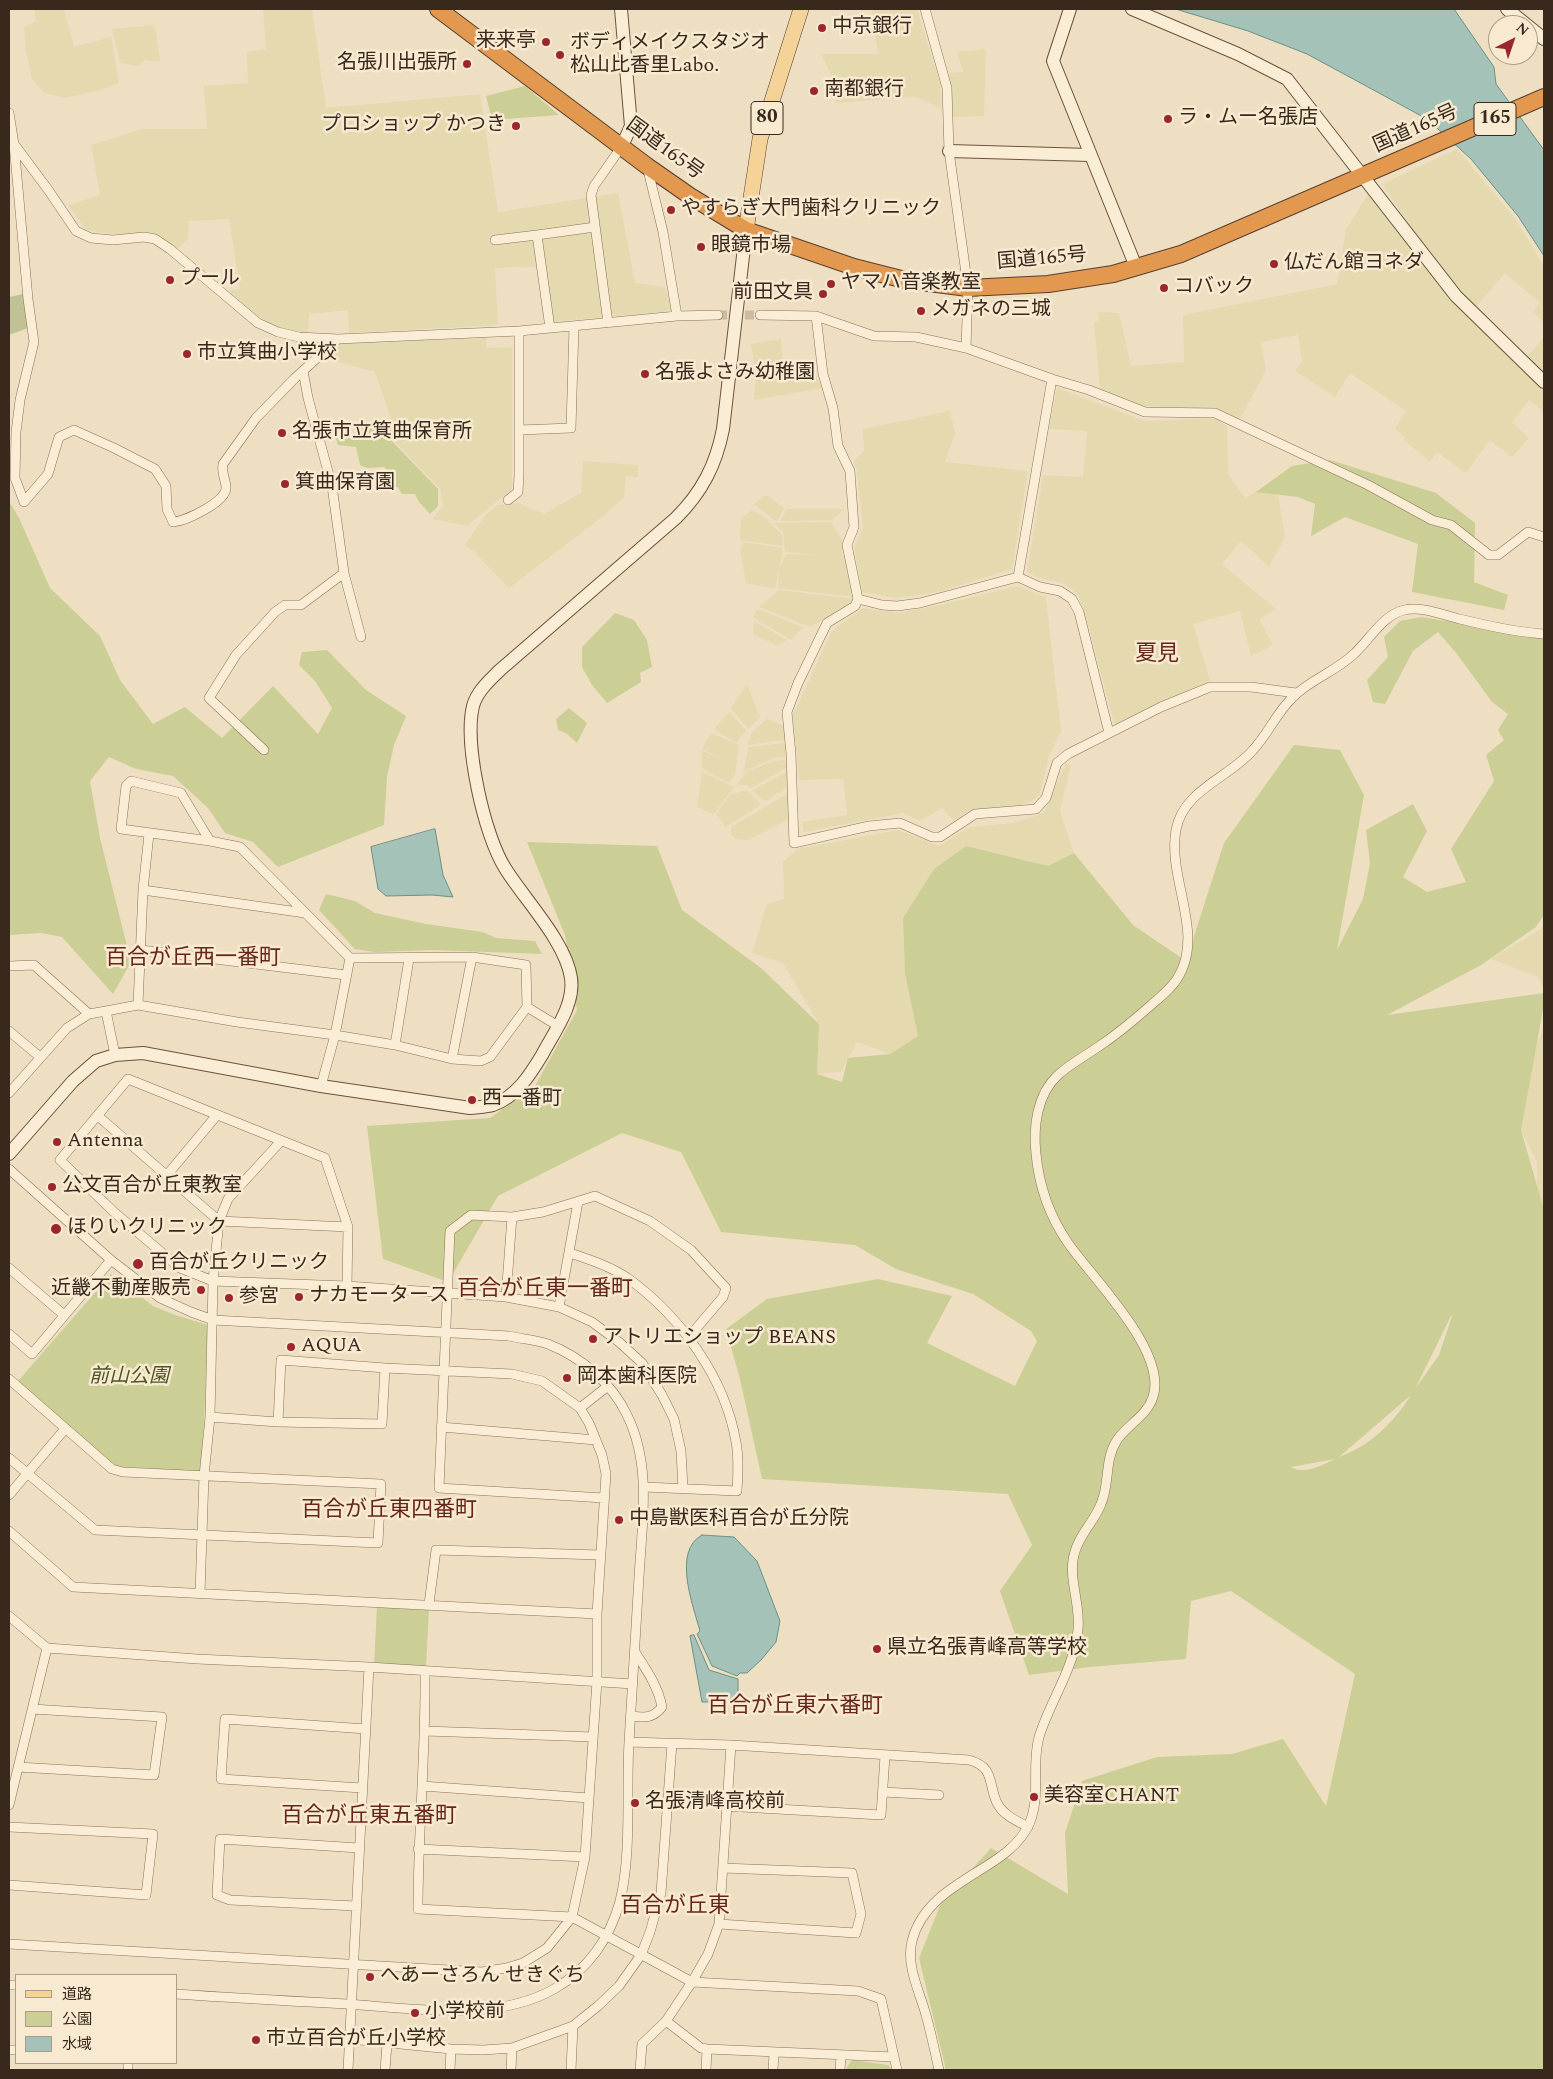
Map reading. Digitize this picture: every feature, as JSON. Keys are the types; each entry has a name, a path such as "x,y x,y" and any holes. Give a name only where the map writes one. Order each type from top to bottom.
{"highway":[{"name":"国道165号","path":"438,9 648,166 690,196 746,230 854,267 905,280 968,288 1048,284 1113,274 1181,254 1544,97"}],"main road":[{"name":"80","path":"746,230 760,139 801,9"}],"street":[{"path":"608,323 592,190 622,146 631,126 622,9"},
{"path":"925,9 947,88 949,151 968,288 966,348"},
{"path":"1070,9 1052,61 1136,267"},
{"path":"1132,9 1238,54 1287,79 1456,296 1544,382"},
{"path":"1507,9 1544,39"},
{"path":"9,113 14,144 28,299 34,342 20,400 16,432 15,478 24,502 48,474 59,437 74,430 155,469 166,486 166,509 174,522 189,518 219,499 225,492 223,464 256,418 338,339"},
{"path":"14,144 76,231 91,238 113,240 155,239 170,249 258,323 278,332 299,337 338,339 519,331 677,316 718,315"},
{"path":"949,151 1090,155"},
{"path":"648,166 663,232 677,316"},
{"path":"495,240 596,227"},
{"path":"9,1154 73,1081 96,1061 115,1054 143,1053 321,1086 470,1108 493,1105 514,1093 532,1072 569,1002 571,978 561,951 503,866 489,833 473,758 471,726 474,705 481,690 500,670 676,518 698,494 707,479 720,446 723,429 746,230"},
{"path":"538,235 550,328"},
{"path":"760,315 816,316 874,336 916,337 966,348 1052,379 1089,390 1144,412 1215,413 1368,485 1432,520 1451,526 1489,555 1498,555 1528,532 1544,536"},
{"path":"816,316 824,374 833,408 838,446 850,471 854,527 847,545 858,599 855,606 827,623 798,683 787,712 791,754 794,843 869,826 900,823 932,838 940,837 975,814 1036,809 1046,798 1057,763 1068,754 1161,707 1210,687 1251,687 1296,693"},
{"path":"519,430 571,428 574,326"},
{"path":"508,500 518,492 519,331"},
{"path":"303,371 308,398 332,486 340,559 361,637"},
{"path":"1018,577 1052,379"},
{"path":"264,750 209,698 236,655 275,612 285,605 301,606 344,574"},
{"path":"858,599 897,606 920,603 1018,577 1040,587 1060,591 1072,599 1079,612 1109,733"},
{"path":"939,2070 925,2011 911,1968 911,1944 920,1923 938,1899 965,1878 1009,1850 1028,1827 1037,1799 1036,1755 1040,1736 1071,1661 1078,1630 1078,1606 1073,1576 1074,1554 1081,1538 1100,1507 1105,1491 1110,1454 1118,1438 1144,1413 1153,1398 1155,1384 1151,1362 1131,1324 1112,1296 1068,1243 1054,1220 1043,1190 1036,1157 1035,1123 1047,1088 1058,1075 1124,1028 1171,988 1180,974 1188,950 1187,930 1175,849 1175,832 1179,818 1186,805 1198,794 1250,755 1283,708 1296,693 1344,663 1382,623 1399,610 1419,609 1518,632 1544,634"},
{"path":"9,1094 67,1028 89,1014 138,1005 236,1022 395,1045 452,1059 480,1061 490,1057 527,1007 526,965 472,957 350,958 240,847 210,840 149,834 121,829 126,786 131,781 181,793 210,840"},
{"path":"138,1005 143,890 149,834"},
{"path":"143,890 306,913"},
{"path":"140,950 346,975"},
{"path":"452,1059 472,957"},
{"path":"321,1086 335,1035 350,958"},
{"path":"395,1045 409,959"},
{"path":"9,966 34,966 89,1014"},
{"path":"527,1007 558,1026"},
{"path":"106,1011 115,1054"},
{"path":"9,1031 40,1057"},
{"path":"347,1286 348,1227 325,1158 128,1079 59,1162 180,1268 213,1281 347,1286 506,1297 559,1308 592,1322 619,1342 642,1363 674,1419 681,1451 683,1489"},
{"path":"167,1175 217,1115"},
{"path":"98,1116 219,1221 348,1227"},
{"path":"200,1593 204,1476 210,1417 213,1281 219,1221 228,1199 281,1141"},
{"path":"9,1170 33,1187 111,1260 160,1298 191,1312 213,1320 509,1336 546,1343 571,1355 608,1386 626,1412 639,1442 644,1487 629,1742 625,1870 620,1900 607,1936 576,1973 555,1988 528,2001 490,2010 405,2009 178,1994"},
{"path":"604,1498 439,1488 450,1231 471,1215 512,1217 543,1212 595,1196 650,1221 691,1250 726,1288 723,1297 688,1338"},
{"path":"559,1308 578,1202"},
{"path":"506,1297 512,1217"},
{"path":"570,1253 600,1263 629,1279 660,1306 706,1362 724,1400 736,1441 739,1467 737,1491 644,1487"},
{"path":"9,1334 32,1354 111,1260"},
{"path":"9,1268 64,1315"},
{"path":"9,1944 482,1972 506,1968 523,1962 547,1948 572,1918 585,1857 597,1681 597,1614 606,1474 602,1455 580,1408 542,1381 512,1374 385,1368 281,1360 278,1422"},
{"path":"210,1417 278,1422 382,1424 385,1368"},
{"path":"9,1379 112,1469 124,1472 382,1484 378,1543 94,1530 9,1458"},
{"path":"580,1408 608,1386"},
{"path":"441,1427 596,1440"},
{"path":"9,1494 65,1429"},
{"path":"9,1531 73,1587 597,1614"},
{"path":"429,1604 436,1550 600,1555"},
{"path":"9,1616 47,1648 197,1660 369,1667 633,1684"},
{"path":"9,1805 47,1648"},
{"path":"632,1716 645,1718 655,1715 662,1707 654,1684 635,1651"},
{"path":"348,2070 369,1667"},
{"path":"426,1672 426,1731 418,1848 418,1908 572,1918 692,1982 858,1991 881,1998 897,2070"},
{"path":"18,1767 154,1775 162,1716 32,1709"},
{"path":"362,1788 221,1779 225,1718 366,1730"},
{"path":"426,1731 593,1737"},
{"path":"629,1742 731,1745 968,1760 980,1763 988,1774 998,1804 1008,1816 1028,1827"},
{"path":"350,2039 387,2044 483,2050 512,2048 573,2026 598,2006 619,1986 641,1955 650,1932 661,1893 672,1743"},
{"path":"640,2070 642,2044 666,2021 692,1982 708,1954 719,1924 725,1806 731,1745"},
{"path":"725,1806 881,1814 885,1756"},
{"path":"422,1786 589,1798"},
{"path":"882,1792 939,1795"},
{"path":"9,1827 152,1834 146,1895 9,1885"},
{"path":"356,1906 230,1900 217,1895 220,1839 359,1848"},
{"path":"418,1848 585,1857"},
{"path":"719,1924 856,1933 861,1914 852,1873 723,1868"},
{"path":"666,2021 701,2048 707,2049 894,2057"},
{"path":"571,2070 573,2026"},
{"path":"385,2070 387,2044"},
{"path":"450,2070 451,2048"},
{"path":"511,2070 512,2048"},
{"path":"706,2070 707,2049"},
{"path":"773,2070 774,2053"},
{"path":"840,2070 841,2056"}],"shaded area":[{"path":"34,9 64,9 74,47 111,37 119,83 101,90 65,98 45,93 32,79 26,52 24,27 36,21"},
{"path":"263,9 312,9 326,108 480,94 498,212 618,193 635,283 665,287 672,311 551,322 546,266 495,268 498,325 349,333 348,310 309,314 308,335 280,330 258,316 228,291 240,289 229,219 189,221 188,239 177,249 157,234 114,234 86,230 68,205 100,195 91,145 142,129 207,129 204,86 248,83 247,52 266,49"},
{"path":"872,9 917,9 940,83 941,108 916,97 836,103 831,75 821,54 878,54"},
{"path":"155,25 160,62 145,60 138,66 120,63 112,29"},
{"path":"986,49 984,116 953,117 949,73 963,72 957,52"},
{"path":"1457,149 1514,217 1544,266 1544,323 1533,312 1540,303 1505,273 1474,309 1425,248 1382,184"},
{"path":"1369,192 1455,305 1544,391 1543,411 1529,400 1512,422 1529,438 1512,457 1490,440 1466,473 1437,452 1430,462 1404,440 1405,437 1395,429 1406,411 1350,373 1335,397 1295,371 1302,362 1298,335 1261,342 1266,370 1239,421 1217,409 1144,406 1100,389 1094,323 1099,322 1098,312 1119,313 1131,366 1184,362 1183,315 1337,284 1346,230"},
{"path":"1544,337 1544,375 1526,358"},
{"path":"486,338 486,348 512,347 512,489 467,526 432,519 443,506 440,489 393,440 390,416 375,372 328,359 341,343"},
{"path":"781,339 783,373 756,376 751,344"},
{"path":"812,371 822,388 754,400 756,378"},
{"path":"1057,388 1145,421 1216,418 1227,427 1228,474 1245,498 1269,484 1278,494 1285,537 1269,567 1241,541 1222,564 1276,609 1259,619 1273,645 1251,656 1240,611 1193,624 1210,680 1115,726 1084,610 1077,593 1063,583 1043,579 1027,572 1043,475 1083,477 1087,431 1049,429"},
{"path":"950,411 955,433 945,462 1028,471 1012,569 938,592 896,598 862,592 854,548 863,527 854,461 864,451 863,429"},
{"path":"583,461 638,465 638,477 626,476 624,497 602,517 509,588 465,545 484,517 497,505 518,503 544,514 581,493"},
{"path":"766,495 784,508 777,522 754,504"},
{"path":"787,509 844,509 832,520 780,521"},
{"path":"751,510 766,518 778,531 782,536 783,546 740,540 741,519"},
{"path":"831,522 842,540 843,551 841,555 846,556 854,597 778,588 779,570 786,554 817,555 785,552 783,532 774,523"},
{"path":"743,542 782,548 775,589 746,583 740,550"},
{"path":"1017,586 1046,597 1061,731 1049,756 1040,793 1032,801 1012,808 968,811 954,821 942,808 920,821 903,813 804,832 802,822 847,815 843,779 799,780 793,715 832,631 863,608 898,613"},
{"path":"779,590 854,599 852,605 810,627 759,607"},
{"path":"757,609 803,627 791,640 753,617"},
{"path":"754,621 787,640 778,646 753,634"},
{"path":"747,684 760,717 748,729 731,708"},
{"path":"729,712 746,730 736,743 714,729"},
{"path":"767,719 785,726 786,735 783,740 747,745 752,732"},
{"path":"711,733 739,745 735,775 729,783 702,768 702,751 725,760 702,749"},
{"path":"786,743 785,757 774,758 743,772 749,747"},
{"path":"785,760 786,768 751,788 747,785 737,785 746,772 773,761"},
{"path":"1066,763 1071,765 1060,811 1074,853 1048,866 966,846 934,869 903,918 905,974 918,1036 890,1054 857,1042 841,1072 817,1074 819,1024 783,963 752,953 767,904 784,899 783,862 798,849 898,830 939,846 970,827 1013,823 1044,813"},
{"path":"702,772 734,787 714,814 697,807"},
{"path":"786,772 789,773 788,785 785,789 765,801 752,791"},
{"path":"746,790 760,803 759,806 726,827 716,814 730,795"},
{"path":"790,792 790,818 748,840 735,839 731,834 731,827"},
{"path":"1544,922 1544,989 1538,977 1491,959 1541,929"},
{"path":"1544,1029 1544,1208 1537,1189 1537,1162 1521,1130 1520,1072"}],"green space":[{"path":"525,86 559,115 492,120 486,96"},
{"path":"23,294 28,328 9,335 9,297"},
{"path":"356,427 376,429 376,435 384,436 386,428 391,427 391,440 438,489 438,506 430,514 419,502 415,494 402,494 398,487 392,488 390,475 384,467 367,468 360,465 356,447 338,445 334,432 344,428 347,437 354,439"},
{"path":"1330,460 1436,493 1475,523 1474,582 1508,595 1504,610 1412,592 1418,544 1345,517 1311,536 1315,504 1298,497 1256,492 1292,466"},
{"path":"9,501 19,518 50,588 100,636 120,680 153,724 185,707 222,738 273,686 318,734 332,708 315,681 299,665 302,652 327,650 366,690 406,716 394,745 387,777 384,825 278,867 253,842 225,833 208,808 173,776 136,769 109,757 90,781 100,838 131,962 113,994 62,937 41,933 9,935"},
{"path":"615,613 634,620 647,640 652,667 640,673 641,682 607,703 592,685 582,667 582,647"},
{"path":"1422,617 1518,633 1544,633 1544,915 1536,927 1481,965 1387,1015 1544,993 1544,1004 1521,1130 1544,1210 1544,2070 946,2070 919,1958 941,1903 991,1848 1068,1894 1065,1833 1082,1781 1157,1757 1232,1754 1283,1739 1326,1806 1355,1674 1231,1591 1191,1601 1186,1659 1090,1667 1029,1675 1000,1591 1032,1545 1008,1494 762,1479 740,1379 726,1329 767,1299 878,1279 952,1296 927,1343 1015,1386 1037,1341 1031,1331 973,1294 896,1269 855,1245 721,1232 681,1152 622,1133 498,1196 448,1282 383,1259 367,1126 490,1118 535,1086 577,1010 565,935 527,842 657,846 682,910 761,968 819,1024 817,1074 842,1082 848,1058 890,1054 918,1036 905,974 903,918 934,869 966,846 1048,866 1074,853 1133,925 1186,961 1224,843 1294,745 1340,750 1364,795 1337,950 1363,899 1370,863 1366,830 1413,804 1427,831 1403,877 1427,892 1466,882 1451,849 1494,781 1486,755 1504,740 1498,730 1508,714 1492,702 1457,654 1438,632 1413,651 1385,704 1373,702 1367,680 1388,657 1384,637 1400,621","holes":["1451,1316 1439,1355 1415,1389","1411,1395 1397,1415 1371,1440 1339,1457","1335,1459 1307,1470 1291,1467"]},
{"path":"569,708 587,723 577,743 566,733 558,730 556,719"},
{"path":"326,894 355,901 375,913 426,924 483,932 496,938 535,941 542,954 434,950 374,952 355,949 319,910"},
{"name":"前山公園","path":"111,1274 153,1306 208,1325 202,1472 113,1466 18,1381"},
{"path":"377,1606 429,1609 426,1668 374,1665"},
{"path":"852,2060 888,2065 892,2070 846,2070"}],"water":[{"path":"1176,9 1454,9 1488,58 1488,65 1494,67 1496,84 1544,150 1544,256 1518,216 1471,159 1427,119 1307,54 1248,31"},
{"path":"435,829 443,875 453,897 432,895 386,896 378,889 371,847"},
{"path":"702,1535 734,1537 757,1561 780,1621 776,1642 747,1673 740,1673 737,1676 712,1666 697,1634 700,1631 690,1593 686,1566 688,1553 693,1543"},
{"path":"694,1635 709,1670 738,1679 738,1692 750,1702 702,1702 690,1636"}],"tunnel":[{"path":"718,315 760,315"}],"place":[{"name":"中京銀行","path":"822,28"},
{"name":"来来亭","path":"546,42"},
{"name":"ボディメイクスタジオ 松山比香里Labo.","path":"560,55"},
{"name":"名張川出張所","path":"467,64"},
{"name":"南都銀行","path":"814,91"},
{"name":"ラ・ムー名張店","path":"1168,119"},
{"name":"プロショップ かつき","path":"516,126"},
{"name":"やすらぎ大門歯科クリニック","path":"671,210"},
{"name":"眼鏡市場","path":"701,247"},
{"name":"仏だん館ヨネダ","path":"1274,264"},
{"name":"プール","path":"170,280"},
{"name":"ヤマハ音楽教室","path":"831,284"},
{"name":"コバック","path":"1164,288"},
{"name":"前田文具","path":"823,294"},
{"name":"メガネの三城","path":"921,311"},
{"name":"市立箕曲小学校","path":"187,354"},
{"name":"名張よさみ幼稚園","path":"645,374"},
{"name":"名張市立箕曲保育所","path":"282,433"},
{"name":"箕曲保育園","path":"285,484"},
{"name":"西一番町","path":"472,1100"},
{"name":"Antenna","path":"57,1142"},
{"name":"公文百合が丘東教室","path":"52,1187"},
{"name":"ほりいクリニック","path":"56,1229"},
{"name":"百合が丘クリニック","path":"138,1264"},
{"name":"近畿不動産販売","path":"201,1290"},
{"name":"ナカモータース","path":"299,1297"},
{"name":"参宮","path":"229,1298"},
{"name":"アトリエショップ BEANS","path":"593,1339"},
{"name":"AQUA","path":"291,1347"},
{"name":"岡本歯科医院","path":"567,1378"},
{"name":"中島獣医科百合が丘分院","path":"619,1520"},
{"name":"県立名張青峰高等学校","path":"877,1649"},
{"name":"美容室CHANT","path":"1034,1797"},
{"name":"名張清峰高校前","path":"635,1803"},
{"name":"へあーさろん せきぐち","path":"370,1977"},
{"name":"小学校前","path":"415,2013"},
{"name":"市立百合が丘小学校","path":"256,2040"}],"district":[{"name":"夏見","path":"1157,656"},
{"name":"百合が丘西一番町","path":"193,960"},
{"name":"百合が丘東一番町","path":"545,1291"},
{"name":"百合が丘東四番町","path":"389,1512"},
{"name":"百合が丘東六番町","path":"795,1708"},
{"name":"百合が丘東五番町","path":"369,1818"},
{"name":"百合が丘東","path":"675,1908"}]}
